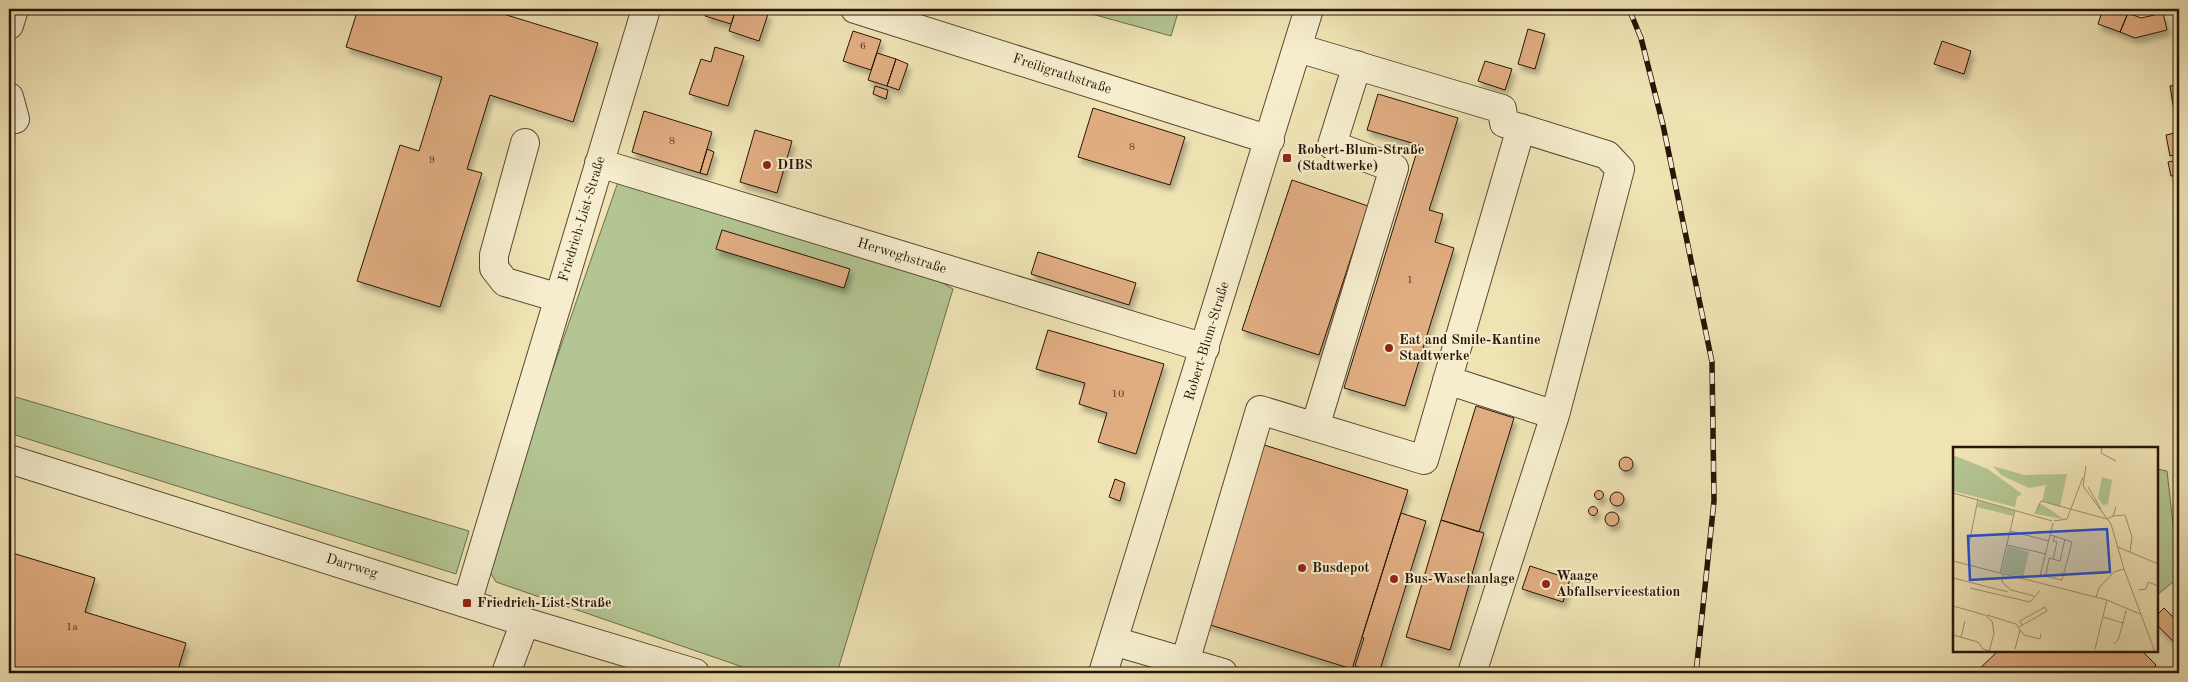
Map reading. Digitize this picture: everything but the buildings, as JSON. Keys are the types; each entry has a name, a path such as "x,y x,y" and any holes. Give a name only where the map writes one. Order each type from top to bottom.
{"street":[{"path":"9,25 14,9"},
{"name":"Friedrich-List-Straße","path":"467,602 646,9"},
{"name":"Freiligrathstraße","path":"855,9 1270,140"},
{"name":"Robert-Blum-Straße","path":"1104,673 1309,9"},
{"path":"1298,48 1502,109 1504,124 1607,155 1620,169 1555,415 1472,673"},
{"path":"1315,427 1394,168 1332,145 1357,65"},
{"path":"1185,662 1260,410 1424,460 1521,128"},
{"path":"525,143 494,254 494,268 505,282 559,298"},
{"name":"Herweghstraße","path":"599,163 1205,348"},
{"path":"1447,380 1555,415"},
{"name":"Darrweg","path":"9,459 467,602 525,622 695,673"},
{"path":"506,673 525,622"},
{"path":"1113,641 1223,673"}],"green space":[{"path":"1074,9 1179,9 1171,36"},
{"path":"618,182 933,277 953,289 837,673 760,673 496,582 490,572 549,380"},
{"path":"9,395 469,531 456,574 9,433"},
{"path":"2158,469 2167,471 2179,577 2158,594"}],"railway":[{"path":"1629,9 1641,38 1663,125 1712,362 1714,501 1696,673"}],"place":[{"name":"Robert-Blum-Straße (Stadtwerke)","path":"1287,158"},
{"name":"DIBS","path":"767,165"},
{"name":"Eat and Smile-Kantine Stadtwerke","path":"1389,348"},
{"name":"Busdepot","path":"1302,568"},
{"name":"Bus-Waschanlage","path":"1394,579"},
{"name":"Waage Abfallservicestation","path":"1546,584"},
{"name":"Friedrich-List-Straße","path":"467,603"}]}
